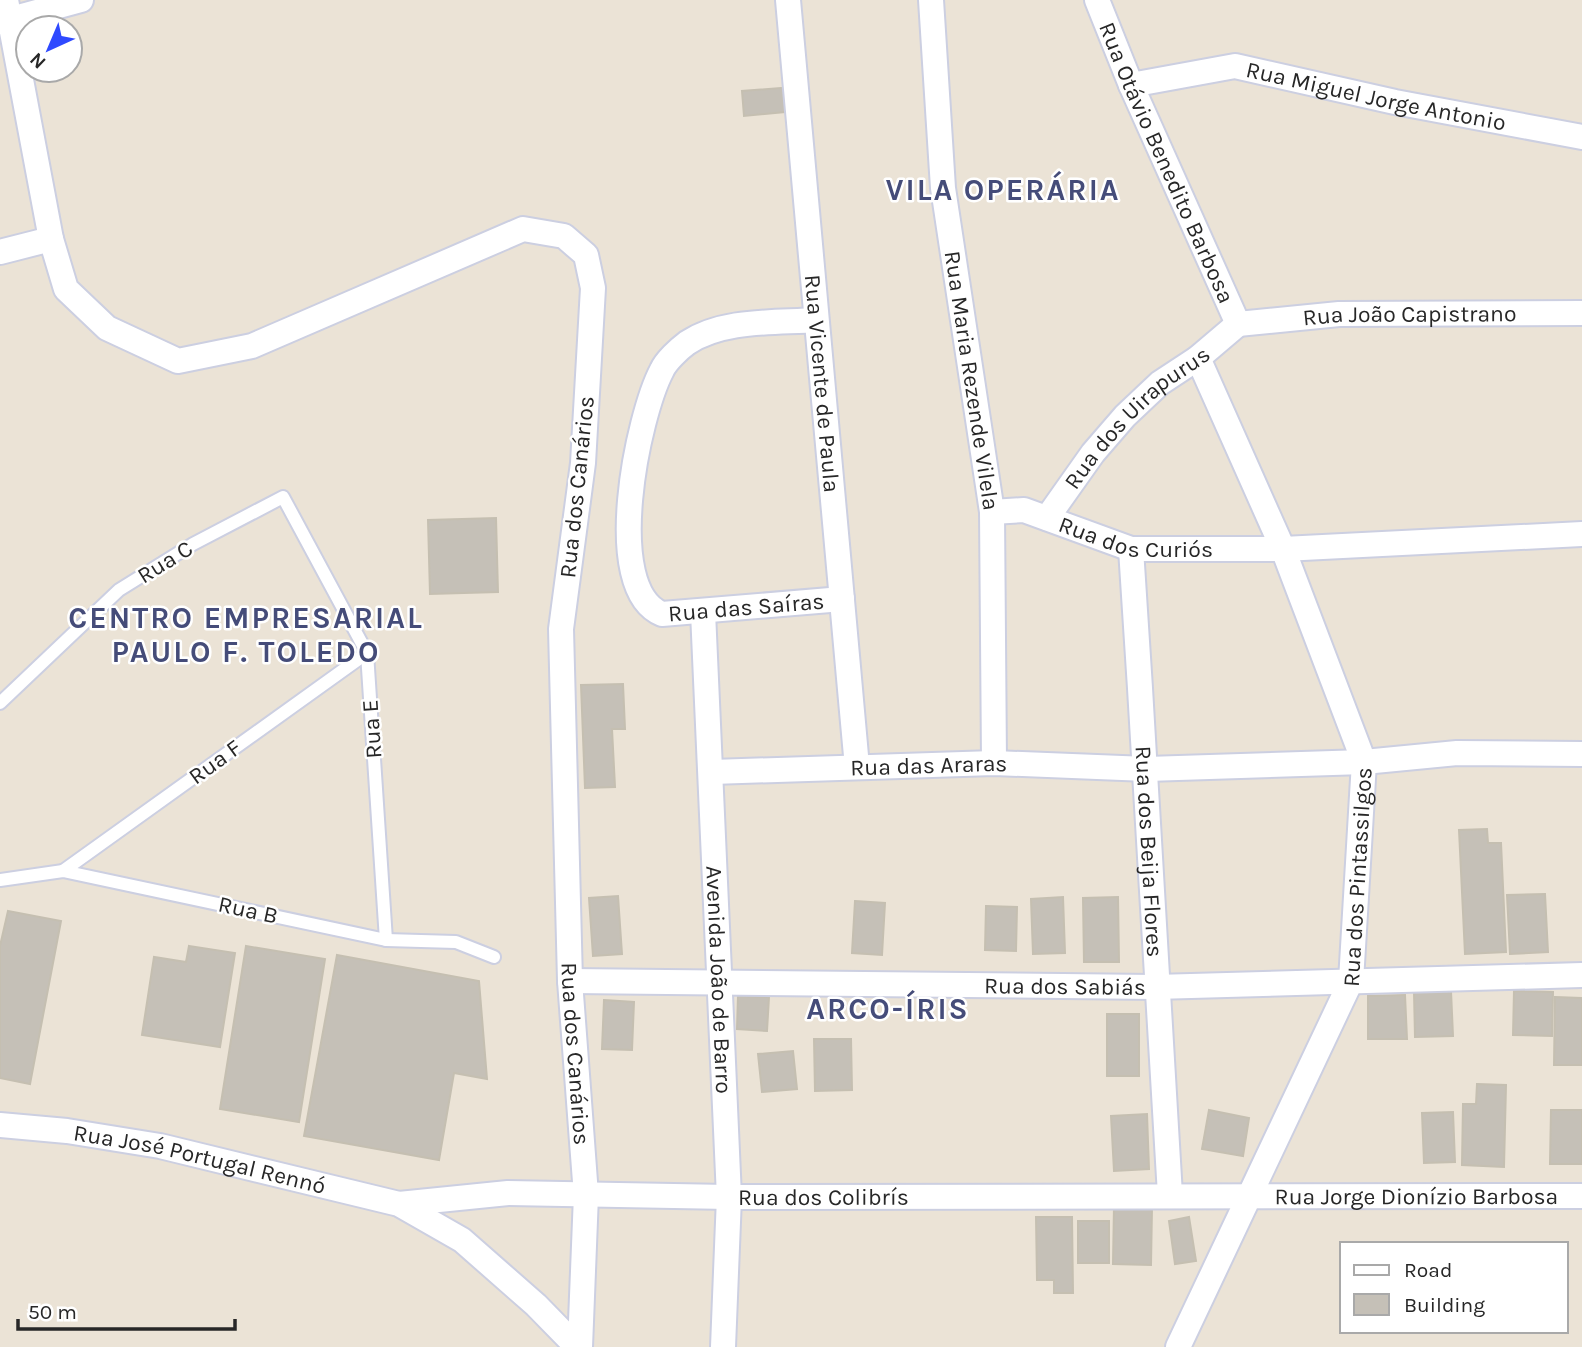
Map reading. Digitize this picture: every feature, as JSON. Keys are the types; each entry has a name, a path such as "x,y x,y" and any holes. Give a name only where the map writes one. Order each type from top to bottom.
{"street":[{"path":"5,14 81,0"},
{"name":"Rua Vicente de Paula","path":"788,0 857,767"},
{"name":"Rua Maria Rezende Vilela","path":"931,0 943,188 992,512 995,763"},
{"name":"Rua Otávio Benedito Barbosa","path":"1097,0 1130,85 1238,324"},
{"name":"Rua dos Canários","path":"5,14 51,239 66,289 107,328 178,360 252,346 523,229 564,236 586,255 593,288 583,463 561,629 570,981 586,1195 579,1347"},
{"name":"Rua Miguel Jorge Antonio","path":"1130,85 1235,66 1395,102 1582,137"},
{"path":"0,252 51,239"},
{"name":"Rua João Capistrano","path":"1238,324 1339,314 1582,313"},
{"name":"Rua das Saíras","path":"817,320 718,328 687,344 663,367 646,407 631,485 628,524 636,584 643,599 662,614 842,599"},
{"name":"Rua dos Uirapurus","path":"1046,518 1093,453 1125,416 1160,383 1198,358 1238,324"},
{"name":"Rua dos Pintassilgos","path":"1178,1347 1351,981 1364,762 1283,549 1198,358"},
{"name":"Rua dos Curiós","path":"992,512 1024,510 1131,549 1283,549 1582,534"},
{"name":"Rua dos Beija Flores","path":"1131,549 1147,769 1156,987 1170,1195"},
{"name":"Avenida João de Barro","path":"703,612 729,1197 723,1347"},
{"name":"Rua das Araras","path":"712,772 995,763 1147,769 1364,762 1457,753 1582,754"},
{"name":"Rua dos Sabiás","path":"570,981 1156,987 1582,975"},
{"name":"Rua José Portugal Rennó","path":"0,1125 66,1131 160,1146 399,1204"},
{"name":"Rua dos Colibrís","path":"399,1204 508,1193 729,1197 1250,1195"},
{"name":"Rua Jorge Dionízio Barbosa","path":"1250,1195 1582,1196"},
{"path":"399,1204 462,1240 579,1347"}],"lane":[{"name":"Rua E","path":"283,497 367,653 386,940"},
{"name":"Rua C","path":"0,704 119,590 193,544 283,497"},
{"name":"Rua F","path":"63,871 367,653"},
{"name":"Rua B","path":"0,880 63,871 386,940 456,942 494,957"}],"building":[{"path":"793,87 795,111 744,116 742,91"},
{"path":"496,518 498,592 430,594 428,520"},
{"path":"623,684 625,729 612,729 615,787 585,788 581,685"},
{"path":"1487,829 1488,843 1501,843 1506,952 1465,954 1459,830"},
{"path":"1545,894 1548,952 1510,954 1507,895"},
{"path":"618,896 622,954 593,956 589,898"},
{"path":"1063,897 1065,953 1033,954 1031,899"},
{"path":"1118,897 1119,962 1084,962 1083,898"},
{"path":"855,901 885,903 882,955 852,953"},
{"path":"986,906 1017,907 1016,951 985,950"},
{"path":"8,911 61,921 30,1084 0,1078 0,946"},
{"path":"189,946 235,953 220,1047 142,1035 154,957 186,962"},
{"path":"246,946 325,959 299,1122 220,1109"},
{"path":"337,955 479,981 487,1079 454,1073 439,1160 304,1136"},
{"path":"1451,991 1453,1036 1415,1037 1414,992"},
{"path":"1514,991 1553,992 1552,1036 1513,1035"},
{"path":"1405,995 1407,1039 1368,1039 1368,996"},
{"path":"738,996 769,997 767,1031 737,1029"},
{"path":"1555,997 1582,998 1582,1065 1554,1065"},
{"path":"604,1000 634,1002 632,1050 602,1049"},
{"path":"1107,1014 1139,1014 1139,1076 1107,1076"},
{"path":"814,1039 851,1039 852,1090 815,1091"},
{"path":"793,1051 797,1089 762,1092 758,1054"},
{"path":"1477,1084 1506,1085 1504,1167 1462,1165 1463,1104 1476,1104"},
{"path":"1209,1110 1249,1118 1243,1156 1202,1149"},
{"path":"1551,1110 1582,1110 1582,1164 1550,1164"},
{"path":"1453,1112 1455,1162 1424,1163 1422,1113"},
{"path":"1147,1114 1149,1169 1114,1171 1111,1116"},
{"path":"1114,1206 1152,1207 1151,1265 1113,1264"},
{"path":"1036,1217 1072,1217 1073,1293 1054,1293 1054,1280 1037,1280"},
{"path":"1189,1217 1196,1261 1175,1264 1169,1221"},
{"path":"1078,1221 1109,1221 1109,1263 1078,1263"}],"district":[{"name":"VILA OPERÁRIA","path":"1003,190"},
{"name":"CENTRO EMPRESARIAL PAULO F. TOLEDO","path":"246,635"},
{"name":"ARCO-ÍRIS","path":"888,1009"}]}
